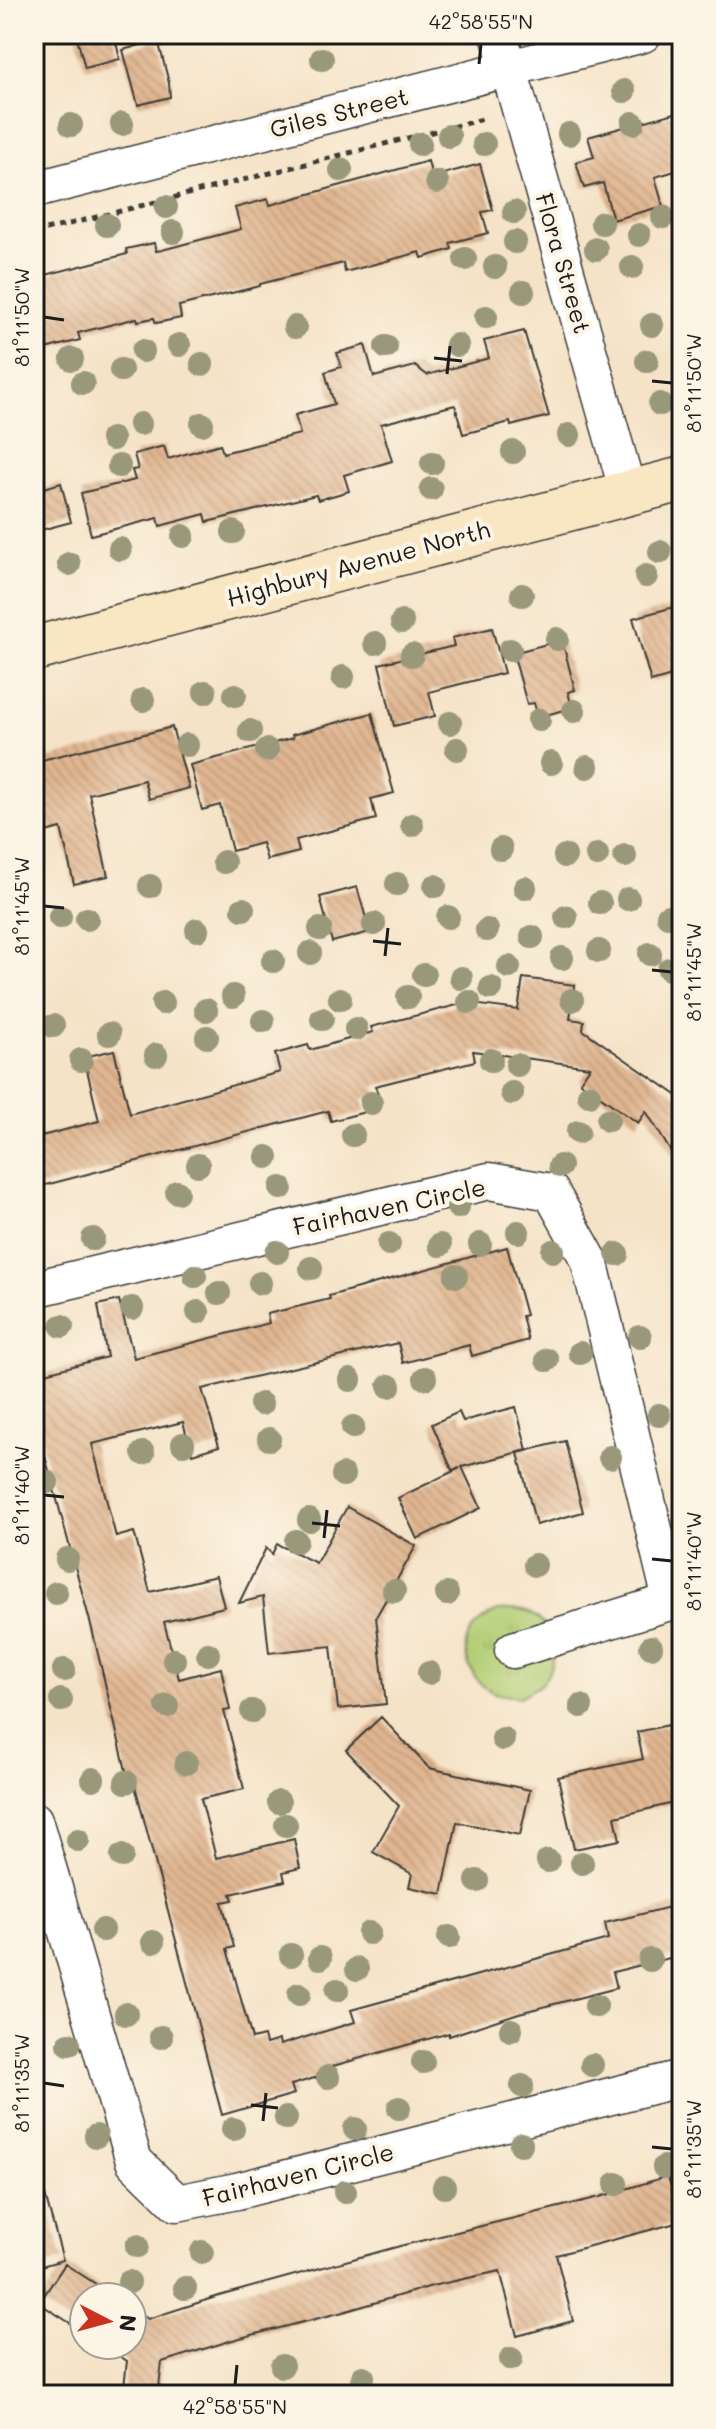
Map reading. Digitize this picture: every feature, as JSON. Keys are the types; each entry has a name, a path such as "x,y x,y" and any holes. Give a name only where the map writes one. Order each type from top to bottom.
{"main road":[{"name":"Highbury Avenue North","path":"34,649 682,479"}],"street":[{"name":"Flora Street","path":"499,34 628,492"},
{"name":"Giles Street","path":"34,190 643,34"},
{"name":"Fairhaven Circle","path":"34,1289 489,1181 551,1192 589,1260 677,1599"},
{"path":"513,1650 677,1599"},
{"name":"Fairhaven Circle","path":"34,1820 134,2161 177,2203 237,2191 682,2078"}],"path":[{"path":"34,233 497,116"}],"green space":[{"path":"520,1610 534,1615 552,1642 552,1664 548,1675 539,1686 519,1697 487,1689 475,1677 468,1660 466,1643 471,1631 497,1611"}],"building":[{"path":"76,34 114,34 120,59 85,68"},
{"path":"158,40 170,97 138,105 123,50"},
{"path":"682,111 682,169 655,177 663,206 613,220 603,183 584,188 576,162 594,157 588,137"},
{"path":"428,161 432,177 480,164 493,210 482,212 488,233 450,243 452,249 422,258 420,252 345,272 343,263 260,284 179,306 181,318 156,323 154,318 138,321 137,318 78,333 80,340 45,349 40,329 34,331 34,278 127,254 126,249 154,243 156,251 162,250 241,229 235,208 268,199 270,205"},
{"path":"524,331 549,416 463,434 455,405 381,424 392,461 344,475 349,491 318,500 316,495 207,522 205,514 160,526 158,518 91,535 81,493 135,480 132,470 138,469 134,454 164,446 168,459 220,444 223,453 300,434 295,415 334,404 325,372 341,367 337,353 365,345 374,377 415,366 427,375 489,358 484,341"},
{"path":"61,483 71,522 34,532 34,491"},
{"path":"674,607 682,638 682,673 651,682 633,618"},
{"path":"492,628 504,673 429,692 435,716 394,726 379,664 454,646 452,638"},
{"path":"562,640 575,690 568,692 572,708 538,717 534,703 527,704 513,653"},
{"path":"372,713 394,793 371,799 376,819 296,840 299,852 267,860 262,843 232,851 220,805 202,810 190,765"},
{"path":"172,727 189,788 149,799 144,780 89,794 108,876 74,884 61,828 34,835 34,762"},
{"path":"357,887 370,932 332,942 320,897"},
{"path":"523,978 575,985 570,1019 584,1021 583,1030 682,1099 682,1170 646,1111 638,1123 580,1082 590,1067 473,1051 475,1061 375,1086 378,1094 362,1099 365,1112 331,1121 328,1111 38,1187 34,1173 34,1138 99,1121 84,1057 114,1050 130,1114 280,1072 275,1054 308,1045 310,1050 373,1032 371,1027 465,1003 518,1010"},
{"path":"507,1247 526,1315 522,1316 528,1340 472,1356 469,1345 403,1363 398,1343 202,1389 219,1446 192,1454 183,1422 92,1444 116,1537 134,1532 150,1592 216,1576 224,1607 164,1622 179,1679 221,1668 230,1710 224,1711 244,1789 201,1799 216,1858 294,1839 300,1868 283,1872 285,1881 231,1894 233,1900 222,1902 234,1947 227,1949 252,2039 264,2036 266,2044 279,2040 280,2045 355,2022 351,2010 608,1939 605,1923 682,1904 682,1955 613,1972 617,1988 333,2066 335,2072 291,2085 294,2094 222,2115 134,1782 129,1783 91,1625 42,1445 34,1411 34,1376 107,1357 98,1305 119,1300 134,1358 269,1323 267,1314 330,1299 329,1296"},
{"path":"516,1407 527,1450 462,1467 481,1508 417,1539 398,1498 460,1468 452,1470 432,1424 459,1412 463,1421"},
{"path":"565,1441 583,1512 536,1525 518,1453"},
{"path":"347,1507 416,1546 376,1617 386,1704 338,1709 331,1646 269,1653 263,1597 239,1603 266,1548 272,1554 277,1544 316,1563"},
{"path":"381,1717 429,1768 530,1790 520,1835 457,1822 442,1894 409,1887 412,1874 373,1852 399,1806 346,1750"},
{"path":"682,1722 682,1801 615,1817 620,1840 574,1849 558,1777 643,1759 637,1732"},
{"path":"668,2176 680,2222 556,2255 573,2321 517,2336 500,2271 432,2286 162,2362 158,2395 123,2395 127,2361 148,2361 148,2319 400,2246 600,2197"},
{"path":"42,2184 63,2260 34,2268 34,2185"},
{"path":"65,2264 91,2281 68,2281 68,2322 39,2303"}]}
